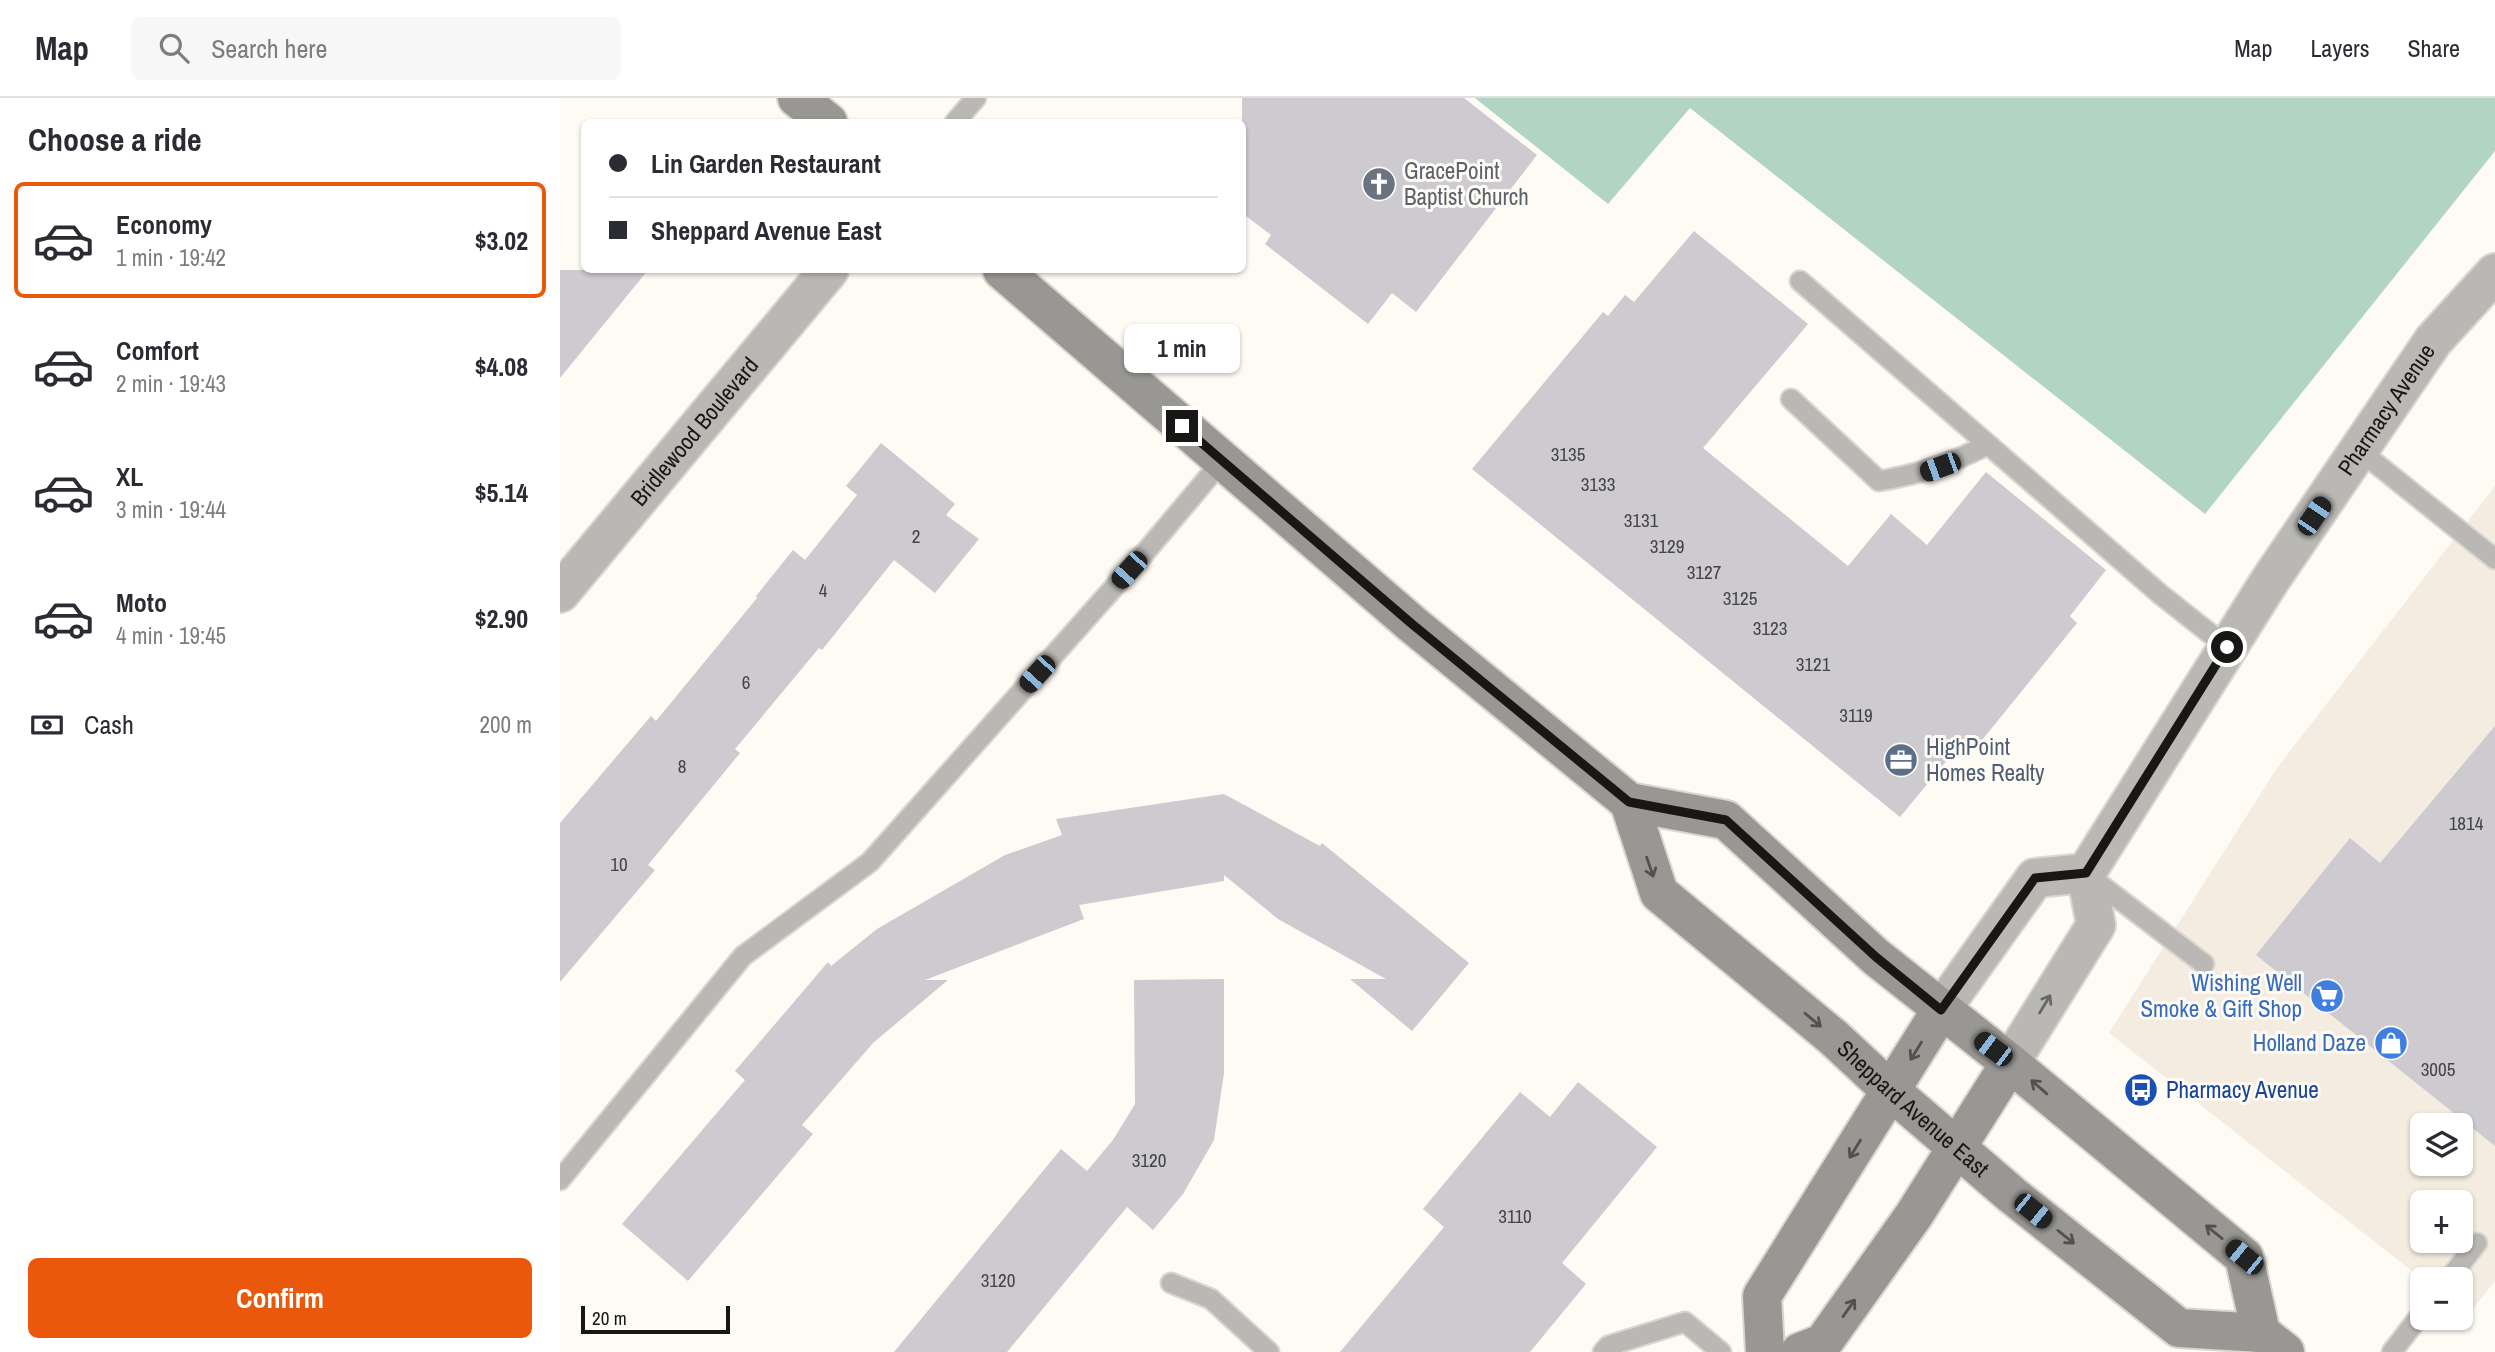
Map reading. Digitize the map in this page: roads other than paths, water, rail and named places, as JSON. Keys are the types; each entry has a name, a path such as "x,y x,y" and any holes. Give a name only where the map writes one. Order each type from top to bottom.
{"main road":[{"path":"797,98 824,119"},
{"name":"Sheppard Avenue East","path":"1005,273 1402,615 1629,802 1726,820 1876,957 2010,1063 2244,1257 2273,1343 2179,1328 2012,1195 1834,1038 1659,893 1629,802"},
{"path":"1765,1352 1762,1296 1941,1010"},
{"path":"1800,1352 1824,1343 1914,1215 2010,1063"}],"street":[{"name":"Bridlewood Boulevard","path":"560,593 827,273"},
{"name":"Pharmacy Avenue","path":"2086,873 2227,647 2433,341 2495,273"},
{"path":"1941,1010 2035,878 2086,873 2096,925 2010,1063"}],"lane":[{"path":"958,119 976,98"},
{"path":"1800,281 2160,594 2227,647"},
{"path":"1791,399 1880,481 1922,473 1957,461 1987,445"},
{"path":"2359,450 2495,559"},
{"path":"560,1180 743,956 870,862 1148,549 1222,461"},
{"path":"2086,873 2204,964"},
{"path":"2458,1267 2477,1243"},
{"path":"1171,1283 1211,1299 1269,1352"},
{"path":"1604,1352 1608,1346 1685,1322 1721,1352"},
{"path":"2392,1352 2410,1329"}],"place":[{"name":"GracePoint Baptist Church","path":"1379,184"},
{"name":"HighPoint Homes Realty","path":"1901,760"},
{"name":"Wishing Well Smoke & Gift Shop","path":"2327,996"},
{"name":"Holland Daze","path":"2391,1043"},
{"name":"Pharmacy Avenue","path":"2141,1090"}]}
